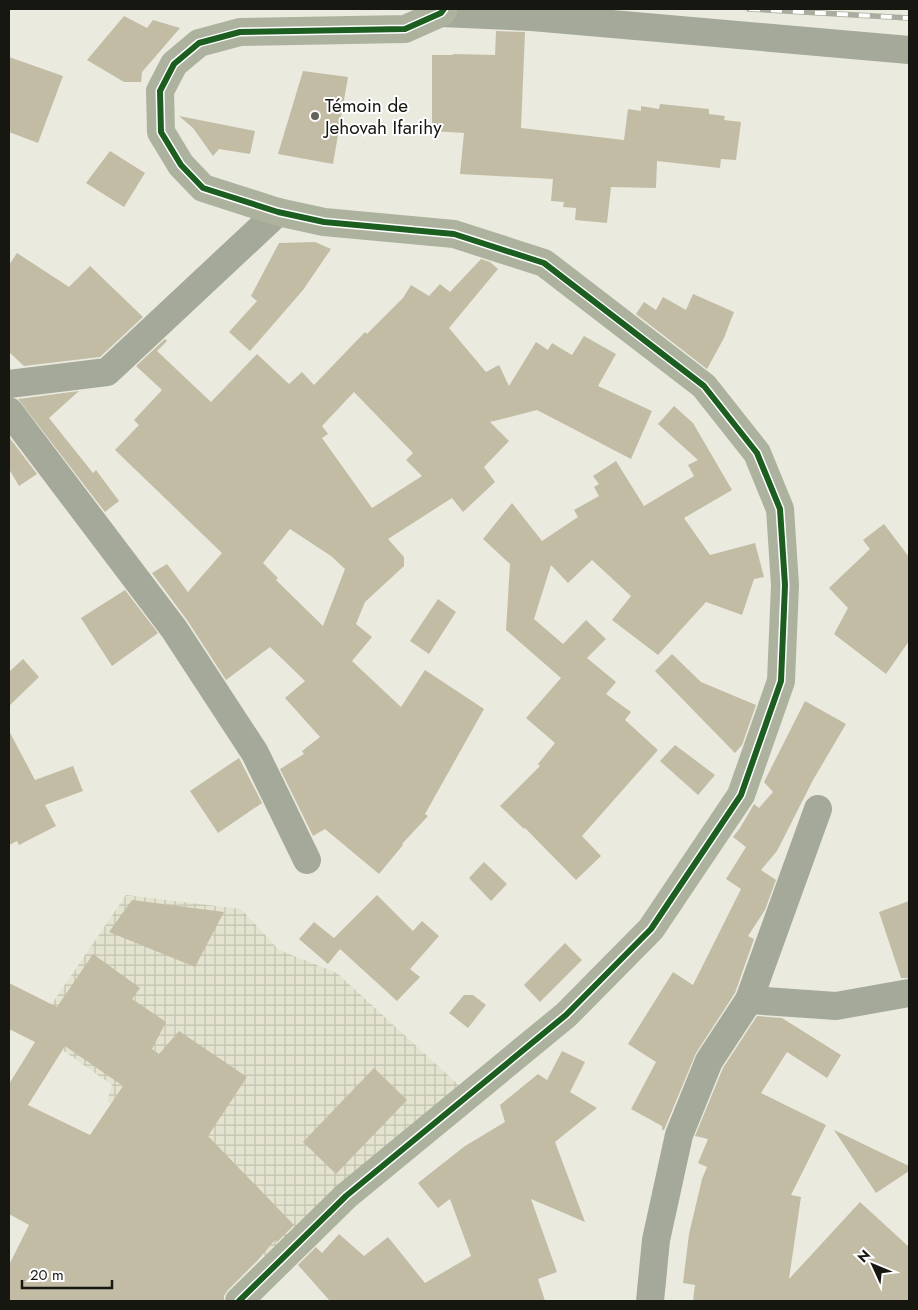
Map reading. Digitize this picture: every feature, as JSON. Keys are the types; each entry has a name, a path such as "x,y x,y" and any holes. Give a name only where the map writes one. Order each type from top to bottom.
{"street":[{"path":"239,1301 346,1196 566,1015 651,929 741,794 781,681 785,585 780,509 757,453 704,386 544,263 454,234 324,222 278,212 203,188 180,165 161,132 160,91 174,64 199,43 240,32 405,30 443,11 909,50"},
{"path":"9,384 108,372 278,212"},
{"path":"9,411 174,628 256,753 307,860"},
{"path":"650,1301 656,1240 679,1135 709,1061 749,1000 818,809"},
{"path":"749,1000 836,1006 909,993"}],"shaded area":[{"path":"126,895 241,909 279,950 337,973 464,1090 268,1259 179,1160 107,1101 112,1085 34,1030"}],"building":[{"path":"124,16 147,28 153,20 180,28 142,72 141,82 124,82 87,60"},
{"path":"496,31 525,32 521,128 624,140 628,109 641,111 641,106 659,109 660,104 709,109 709,114 725,116 724,120 741,122 736,160 721,159 720,168 657,161 656,188 611,187 607,223 575,220 576,208 563,207 564,202 551,201 553,179 460,174 464,133 432,131 432,55 495,55"},
{"path":"9,57 63,76 38,143 9,132"},
{"name":"Témoin de Jehovah Ifarihy","path":"303,71 348,77 333,164 278,154"},
{"path":"179,116 255,131 250,154 219,149 213,156 193,128"},
{"path":"110,151 145,173 124,207 86,183"},
{"path":"315,242 331,249 303,290 250,351 229,332 257,301 251,296 279,243"},
{"path":"17,253 69,287 90,266 143,317 100,357 24,366 9,352 9,265"},
{"path":"481,259 490,262 498,269 449,328 486,372 499,365 509,386 536,342 548,350 552,343 572,355 584,336 616,354 598,386 652,411 631,459 537,410 490,422 509,441 484,467 495,482 463,512 452,498 388,539 404,557 404,566 365,602 356,624 372,637 352,661 401,707 425,670 484,709 425,814 428,816 402,844 379,874 325,829 313,836 280,769 304,754 302,751 320,737 285,698 305,681 270,647 226,680 187,620 152,573 167,564 188,592 222,553 115,450 139,425 134,420 162,390 136,366 165,339 167,341 157,351 211,402 257,354 289,384 302,372 314,385 365,332 367,334 403,298 411,285 429,296 440,284 450,292","holes":["354,392 413,453 406,460 422,476 372,508 322,438 328,434 322,426","290,529 331,556 345,569 323,626 276,580 278,578 263,563"]},
{"path":"693,294 734,312 724,338 707,369 636,314 644,302 656,310 663,297 686,310"},
{"path":"79,391 49,418 93,473 96,470 119,501 105,512 18,399"},
{"path":"674,406 693,423 732,490 684,518 710,555 755,543 764,577 754,579 742,615 706,602 658,655 612,620 631,596 592,560 568,583 551,565 534,619 563,644 586,620 606,639 587,658 616,682 606,694 631,712 625,720 658,750 582,836 601,856 576,880 525,828 500,806 540,766 538,764 555,743 526,718 561,678 506,630 510,564 483,539 512,503 542,541 578,517 574,510 599,496 594,487 599,484 593,476 616,461 644,506 694,476 688,465 698,460 658,424"},
{"path":"9,437 37,474 19,486 9,469"},
{"path":"884,524 909,557 909,641 886,674 834,634 848,608 829,588 870,549 863,540"},
{"path":"125,590 158,633 112,666 81,618"},
{"path":"438,599 456,612 429,654 410,641"},
{"path":"672,654 701,682 756,705 742,745 735,753 655,671"},
{"path":"23,659 39,677 9,706 9,672"},
{"path":"805,701 846,724 813,780 777,851 761,870 776,880 765,910 748,936 754,939 735,993 696,1053 664,1130 662,1130 662,1126 631,1109 656,1062 628,1044 673,972 693,985 741,889 726,879 746,847 733,837 754,804 759,808 773,792 764,782"},
{"path":"9,731 35,780 73,766 83,791 45,805 56,826 19,845 17,841 9,845"},
{"path":"675,745 715,775 698,795 660,761"},
{"path":"239,758 262,803 218,833 190,791"},
{"path":"484,862 507,884 491,901 469,878"},
{"path":"377,895 413,931 422,921 439,936 410,969 420,977 397,1001 340,949 328,964 299,939 314,922 334,938"},
{"path":"132,900 224,912 195,967 109,932"},
{"path":"909,901 909,978 901,978 879,912"},
{"path":"565,943 582,960 540,1002 524,985"},
{"path":"93,954 140,988 132,999 166,1022 152,1049 159,1054 179,1031 247,1077 208,1136 294,1225 277,1242 275,1240 228,1290 224,1296 224,1301 9,1301 9,1265 29,1225 9,1214 9,1084 35,1042 9,1029 9,983 57,1007","holes":["65,1046 123,1086 90,1135 28,1105"]},
{"path":"464,995 473,995 486,1005 468,1028 449,1013"},
{"path":"757,1016 782,1018 841,1055 827,1078 787,1052 761,1093 826,1125 791,1195 801,1197 789,1279 860,1202 909,1247 909,1301 693,1301 695,1285 683,1283 689,1234 702,1179 707,1167 698,1163 708,1139 695,1136 723,1068"},
{"path":"562,1051 585,1062 570,1092 597,1108 555,1142 585,1222 531,1199 557,1272 538,1279 545,1301 330,1301 298,1265 316,1247 322,1253 339,1234 364,1256 388,1237 425,1283 471,1256 450,1199 438,1208 418,1183 465,1146 505,1122 500,1105 538,1074 547,1080"},
{"path":"374,1068 407,1100 336,1174 303,1142"},
{"path":"834,1130 909,1166 909,1171 876,1193"}],"railway":[{"path":"749,9 909,18"}],"cycle path":[{"path":"239,1301 346,1196 566,1015 651,929 741,795 781,681 785,585 780,509 757,453 704,386 544,263 454,234 324,222 278,212 203,188 181,165 161,132 160,91 174,64 199,43 240,32 405,29 441,13 444,9"}],"place":[{"name":"Témoin de Jehovah Ifarihy","path":"315,116"}]}
